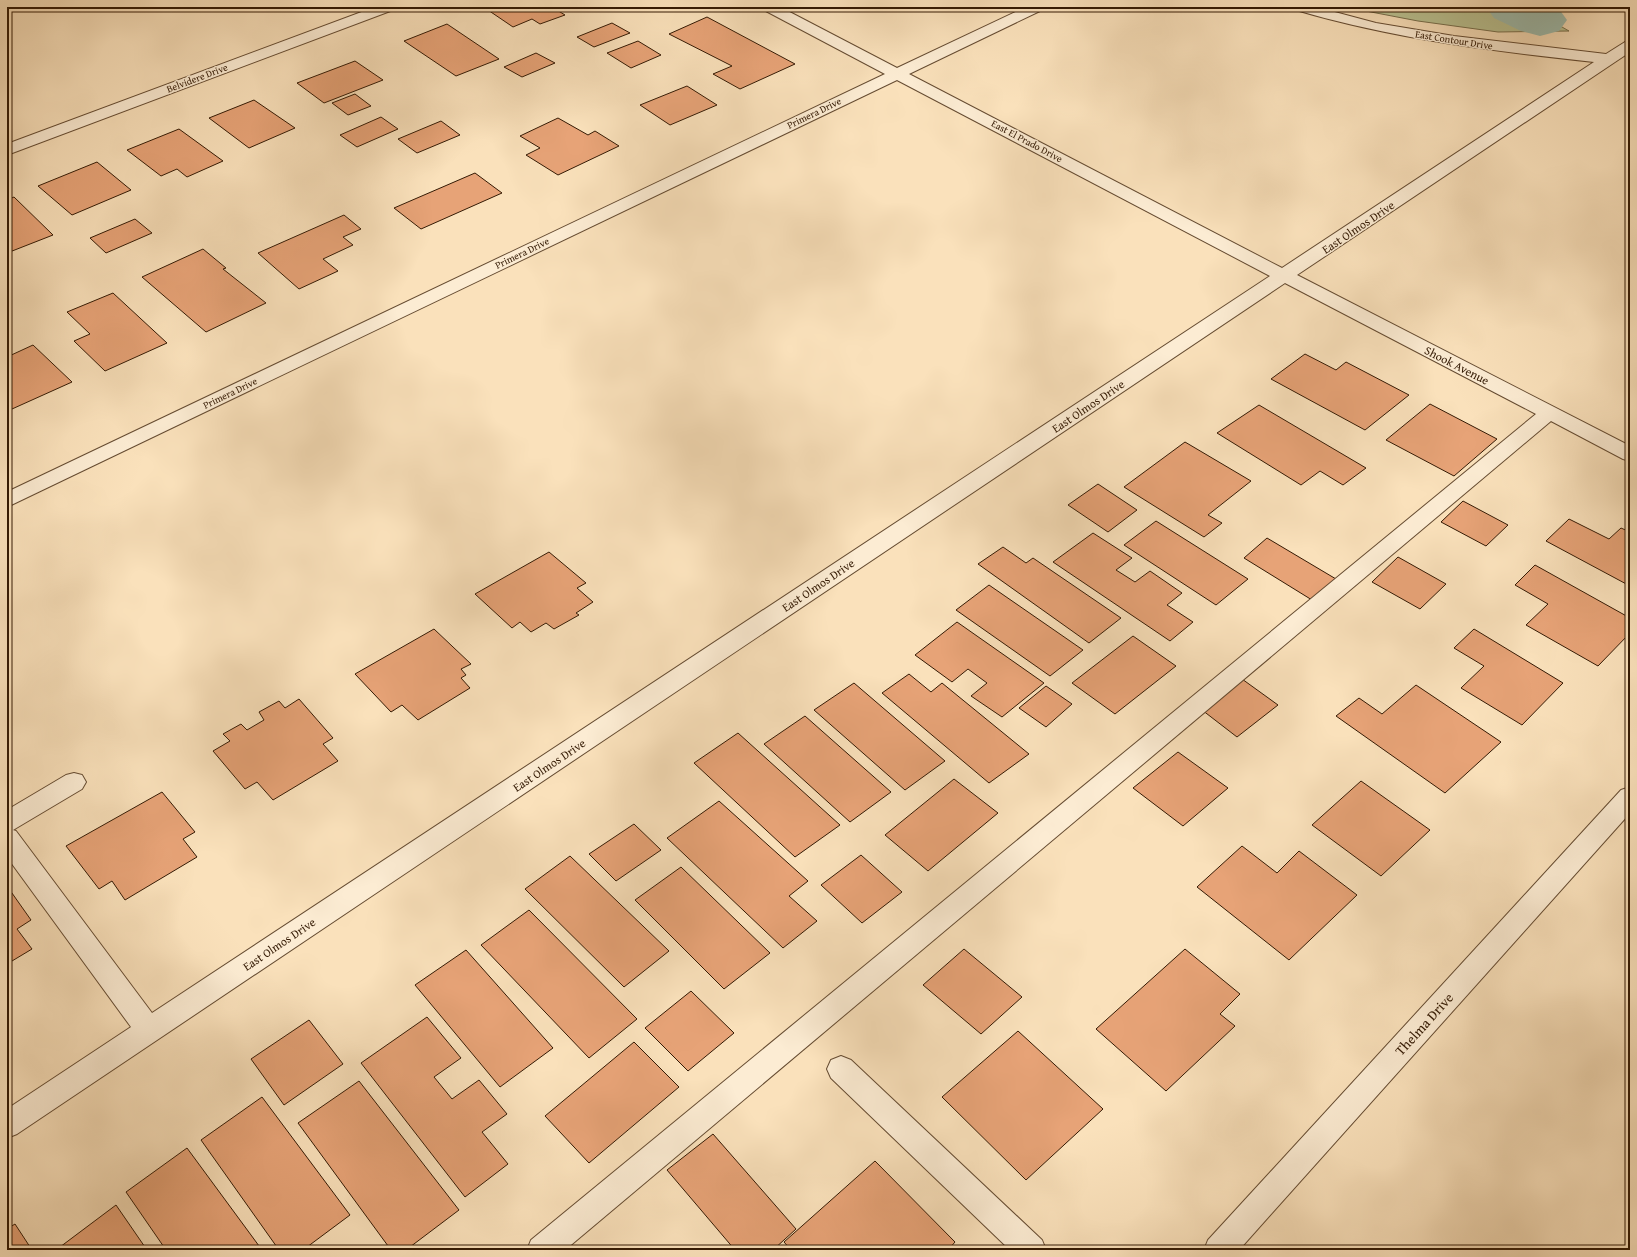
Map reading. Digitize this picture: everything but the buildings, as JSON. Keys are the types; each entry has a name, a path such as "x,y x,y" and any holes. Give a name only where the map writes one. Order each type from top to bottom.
{"street":[{"name":"Belvidere Drive","path":"7,150 388,7"},
{"name":"East El Prado Drive","path":"769,7 1284,276"},
{"name":"Primera Drive","path":"7,500 1037,7"},
{"name":"East Contour Drive","path":"1301,7 1387,29 1520,50 1610,59"},
{"name":"East Olmos Drive","path":"7,1125 1630,45"},
{"name":"Shook Avenue","path":"1284,276 1630,454"},
{"path":"542,1250 1550,412"},
{"path":"7,822 74,782"},
{"name":"Thelma Drive","path":"1218,1250 1630,798"},
{"path":"7,838 150,1030"},
{"path":"841,1069 1031,1250"}],"green space":[{"path":"1345,7 1527,7 1569,31 1498,32 1418,21"}],"waterway":[{"path":"1513,7 1540,20"}]}
